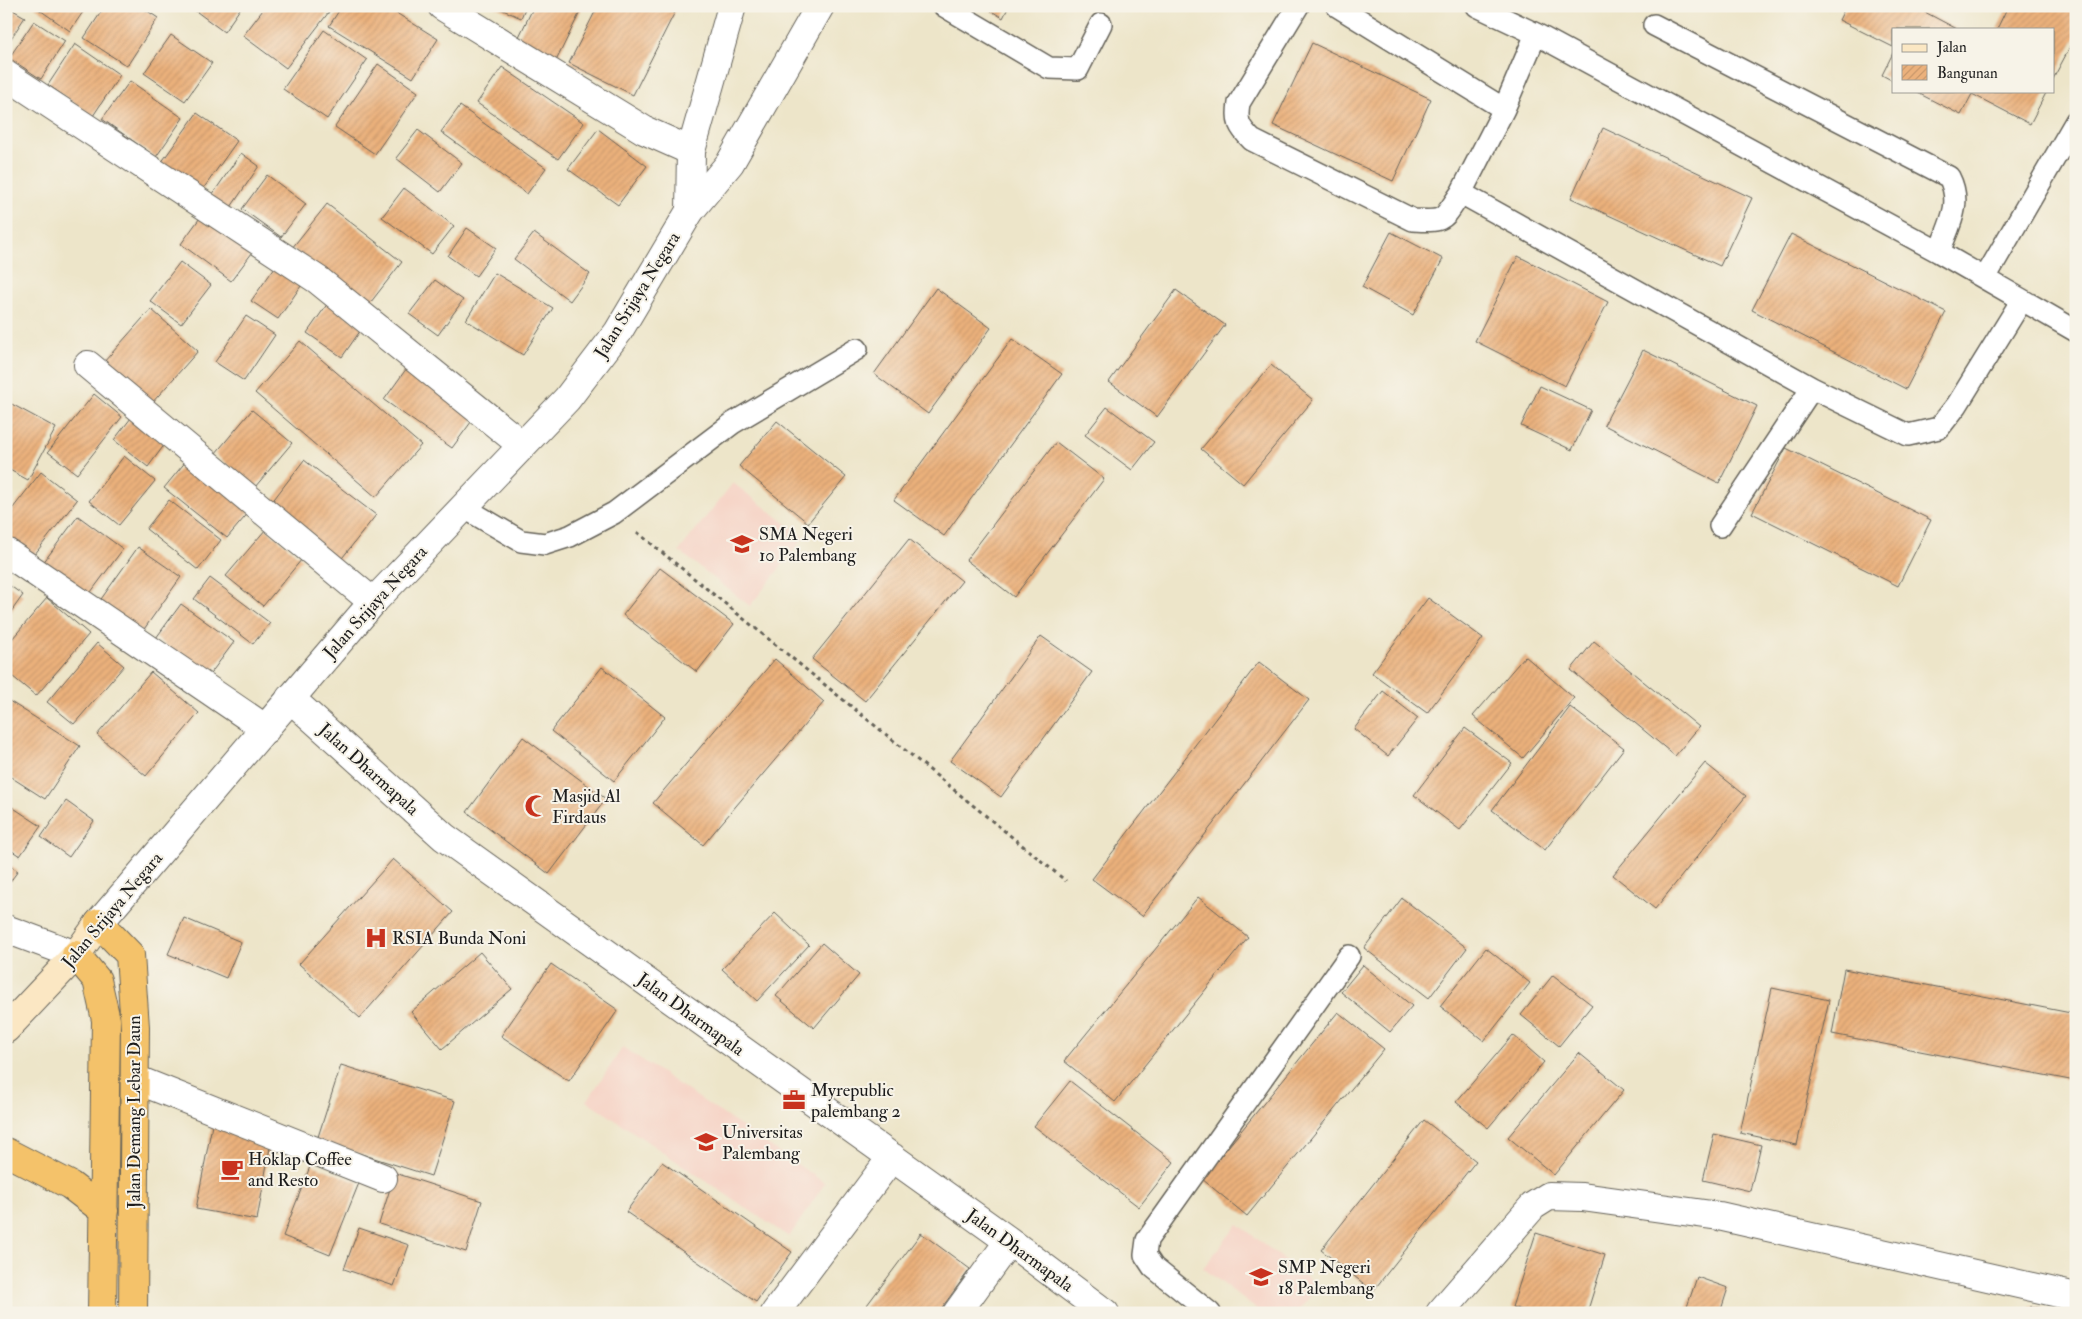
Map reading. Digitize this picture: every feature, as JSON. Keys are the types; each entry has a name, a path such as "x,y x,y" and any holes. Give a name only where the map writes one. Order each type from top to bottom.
{"highway":[{"name":"Jalan Demang Lebar Daun","path":"99,923 130,955 135,1027 133,1313"},
{"name":"Jalan Demang Lebar Daun","path":"76,954 96,980 106,1020 102,1313"},
{"path":"6,1152 70,1185 104,1211"}],"main road":[{"name":"Jalan Srijaya Negara","path":"6,1029 76,954 99,923"}],"street":[{"path":"442,6 644,130 691,151"},
{"path":"690,212 691,151 732,6"},
{"name":"Jalan Srijaya Negara","path":"99,923 373,602 567,399 618,332 690,212 730,162 820,6"},
{"path":"6,75 318,280 522,445"},
{"path":"88,366 373,602"},
{"path":"6,552 266,729"},
{"name":"Jalan Dharmapala","path":"290,698 444,837 1009,1241 1105,1313"},
{"path":"6,930 76,954"},
{"path":"135,1079 383,1178"},
{"path":"775,1313 892,1158"},
{"path":"1440,1313 1533,1206 1549,1196 1582,1197 1719,1216 2076,1297"},
{"path":"957,1313 1009,1241"}],"lane":[{"path":"944,6 1049,68 1078,70 1101,24"},
{"path":"1298,6 1239,103 1237,114 1240,127 1252,140 1413,220 1436,221 1443,218 1461,193 1504,109 1536,34"},
{"path":"1337,6 1504,109"},
{"path":"1478,6 1536,34 1939,252 2076,331"},
{"path":"1654,25 1949,176 1955,189 1956,205 1939,252"},
{"path":"1985,278 2076,121"},
{"path":"1461,193 1812,388 1908,435 1939,428 1957,405 2022,300"},
{"path":"463,507 522,541 545,544 570,536 614,513 733,423 856,349"},
{"path":"1720,526 1812,388"},
{"path":"1210,1313 1153,1267 1145,1255 1147,1240 1349,956"}],"path":[{"path":"614,513 1066,881"}],"shaded area":[{"name":"SMA Negeri 10 Palembang","path":"733,483 804,537 750,606 679,551"},
{"name":"Universitas Palembang","path":"623,1047 825,1183 789,1237 587,1101"},
{"name":"SMP Negeri 18 Palembang","path":"1238,1224 1318,1286 1297,1313 1261,1313 1203,1268"}],"building":[{"path":"6,6 25,17 6,46"},
{"path":"34,6 87,6 70,31"},
{"path":"105,6 140,6 158,18 127,66 84,38"},
{"path":"189,6 242,6 224,32"},
{"path":"266,6 329,6 332,8 286,68 243,36"},
{"path":"342,6 385,6 438,39 413,78 329,26"},
{"path":"494,6 526,6 521,18"},
{"path":"534,6 583,6 554,65 515,45"},
{"path":"598,6 678,6 633,95 569,63"},
{"path":"983,6 1009,6 1003,18"},
{"path":"1846,6 1923,6 1921,10 1955,28 1892,28 1892,46 1839,20"},
{"path":"2008,6 2076,6 2076,36 2054,77 2054,28 1997,28"},
{"path":"34,21 65,41 41,79 9,58"},
{"path":"324,30 367,60 327,119 283,89"},
{"path":"171,35 212,63 185,101 144,73"},
{"path":"1312,43 1431,99 1393,181 1273,125"},
{"path":"75,44 120,75 93,116 48,85"},
{"path":"1892,55 1892,80 1882,75"},
{"path":"378,64 418,92 375,154 335,127"},
{"path":"502,67 584,123 558,159 477,103"},
{"path":"130,81 183,118 156,157 102,119"},
{"path":"1916,92 2046,92 2030,124 1972,94 1961,115"},
{"path":"460,106 546,168 527,194 441,132"},
{"path":"197,113 237,141 201,192 161,163"},
{"path":"1603,128 1752,198 1720,266 1571,198"},
{"path":"598,129 647,166 618,205 568,169"},
{"path":"418,130 462,163 440,192 396,158"},
{"path":"241,153 259,166 229,210 210,198"},
{"path":"267,175 306,204 281,237 242,209"},
{"path":"404,188 454,226 432,254 382,217"},
{"path":"327,204 402,262 367,307 292,248"},
{"path":"202,215 252,253 231,281 181,244"},
{"path":"467,228 496,248 476,276 448,256"},
{"path":"1391,232 1443,259 1413,315 1362,287"},
{"path":"534,233 590,274 570,301 514,259"},
{"path":"1791,234 1946,312 1906,389 1752,310"},
{"path":"1518,256 1608,302 1565,386 1475,341"},
{"path":"180,262 211,285 181,324 150,301"},
{"path":"275,267 301,286 278,319 251,301"},
{"path":"495,273 553,308 523,355 466,320"},
{"path":"435,280 463,300 438,335 409,314"},
{"path":"936,288 991,328 928,414 874,374"},
{"path":"1176,290 1225,325 1157,417 1109,382"},
{"path":"328,303 363,327 342,357 307,333"},
{"path":"151,309 198,351 151,404 103,363"},
{"path":"246,316 275,335 244,381 215,362"},
{"path":"1012,339 1062,374 944,536 894,500"},
{"path":"300,341 421,445 376,497 255,393"},
{"path":"1643,350 1757,406 1719,483 1604,425"},
{"path":"409,365 477,414 452,448 384,400"},
{"path":"1271,365 1313,400 1243,484 1201,449"},
{"path":"1540,386 1591,410 1572,450 1521,426"},
{"path":"94,394 122,417 77,474 48,452"},
{"path":"6,401 56,428 28,480 6,468"},
{"path":"1107,407 1154,442 1132,470 1085,435"},
{"path":"252,410 292,443 255,487 215,454"},
{"path":"131,418 165,444 148,467 114,440"},
{"path":"777,421 846,477 808,523 739,466"},
{"path":"1056,442 1104,479 1014,597 966,560"},
{"path":"1786,448 1931,520 1898,586 1752,513"},
{"path":"124,456 155,481 119,525 89,501"},
{"path":"187,460 250,511 227,538 164,488"},
{"path":"304,460 376,515 339,562 268,507"},
{"path":"41,472 77,500 31,559 6,539 6,517"},
{"path":"169,500 221,540 198,570 146,529"},
{"path":"78,516 123,549 88,596 43,563"},
{"path":"266,529 302,559 263,606 226,576"},
{"path":"909,539 962,581 865,701 812,659"},
{"path":"138,547 181,577 142,632 99,602"},
{"path":"660,568 734,624 697,672 623,615"},
{"path":"210,578 270,623 253,644 194,599"},
{"path":"6,583 23,595 6,619"},
{"path":"47,598 89,634 36,696 6,671 6,646"},
{"path":"1428,598 1483,638 1427,713 1372,673"},
{"path":"181,604 234,642 208,677 156,638"},
{"path":"1041,636 1092,672 1001,797 950,761"},
{"path":"1594,641 1699,727 1675,756 1571,670"},
{"path":"97,643 124,666 74,724 47,702"},
{"path":"1525,656 1574,698 1523,758 1473,716"},
{"path":"775,659 824,702 703,845 653,803"},
{"path":"1259,662 1309,700 1142,916 1092,879"},
{"path":"602,667 665,717 614,781 551,731"},
{"path":"151,672 199,713 146,776 97,735"},
{"path":"1383,691 1418,718 1388,756 1354,729"},
{"path":"6,699 80,746 45,799 6,774"},
{"path":"1570,707 1624,748 1545,850 1492,810"},
{"path":"1465,728 1512,763 1460,830 1414,795"},
{"name":"Masjid Al Firdaus","path":"523,737 606,799 549,874 467,812"},
{"path":"1705,763 1746,796 1655,909 1613,875"},
{"path":"66,801 94,821 69,857 41,837"},
{"path":"6,803 41,826 20,856 6,847"},
{"name":"RSIA Bunda Noni","path":"393,859 453,912 360,1018 299,964"},
{"path":"6,863 18,871 6,887"},
{"path":"1198,897 1248,937 1115,1102 1064,1061"},
{"path":"1402,898 1467,948 1429,998 1364,948"},
{"path":"775,913 809,945 757,1001 722,969"},
{"path":"184,918 241,942 226,978 168,954"},
{"path":"822,943 859,975 814,1028 776,996"},
{"path":"1486,948 1530,983 1484,1041 1440,1006"},
{"path":"480,952 512,989 442,1049 411,1012"},
{"path":"551,964 618,1010 569,1081 501,1036"},
{"path":"1363,965 1412,1006 1390,1032 1341,992"},
{"path":"1844,969 2076,1014 2075,1081 1832,1034"},
{"path":"1553,975 1592,1005 1559,1046 1521,1015"},
{"path":"1772,988 1829,1000 1797,1145 1740,1133"},
{"path":"1338,1012 1384,1049 1247,1216 1202,1179"},
{"path":"1513,1035 1544,1062 1488,1128 1456,1102"},
{"path":"1579,1053 1624,1090 1554,1175 1508,1137"},
{"path":"341,1065 455,1101 431,1176 317,1140"},
{"path":"1070,1081 1174,1162 1139,1207 1034,1126"},
{"path":"1424,1120 1476,1161 1373,1291 1321,1250"},
{"path":"212,1125 272,1136 257,1220 196,1209"},
{"path":"1714,1134 1761,1145 1750,1191 1703,1180"},
{"path":"662,1162 792,1252 756,1302 626,1212"},
{"path":"311,1164 359,1183 330,1255 283,1236"},
{"path":"395,1173 482,1201 466,1252 379,1224"},
{"path":"359,1228 409,1245 394,1286 344,1269"},
{"path":"921,1233 970,1269 938,1313 869,1313 864,1309"},
{"path":"1536,1233 1605,1255 1587,1313 1531,1313 1512,1307"},
{"path":"1697,1277 1728,1288 1720,1313 1685,1313"},
{"path":"2031,1306 2054,1312 2054,1313 2030,1313"}],"place":[{"name":"SMA Negeri 10 Palembang","path":"742,544"},
{"name":"Masjid Al Firdaus","path":"536,806"},
{"name":"RSIA Bunda Noni","path":"376,938"},
{"name":"Myrepublic palembang 2","path":"794,1100"},
{"name":"Universitas Palembang","path":"706,1142"},
{"name":"Hoklap Coffee and Resto","path":"232,1169"},
{"name":"SMP Negeri 18 Palembang","path":"1261,1277"}]}
